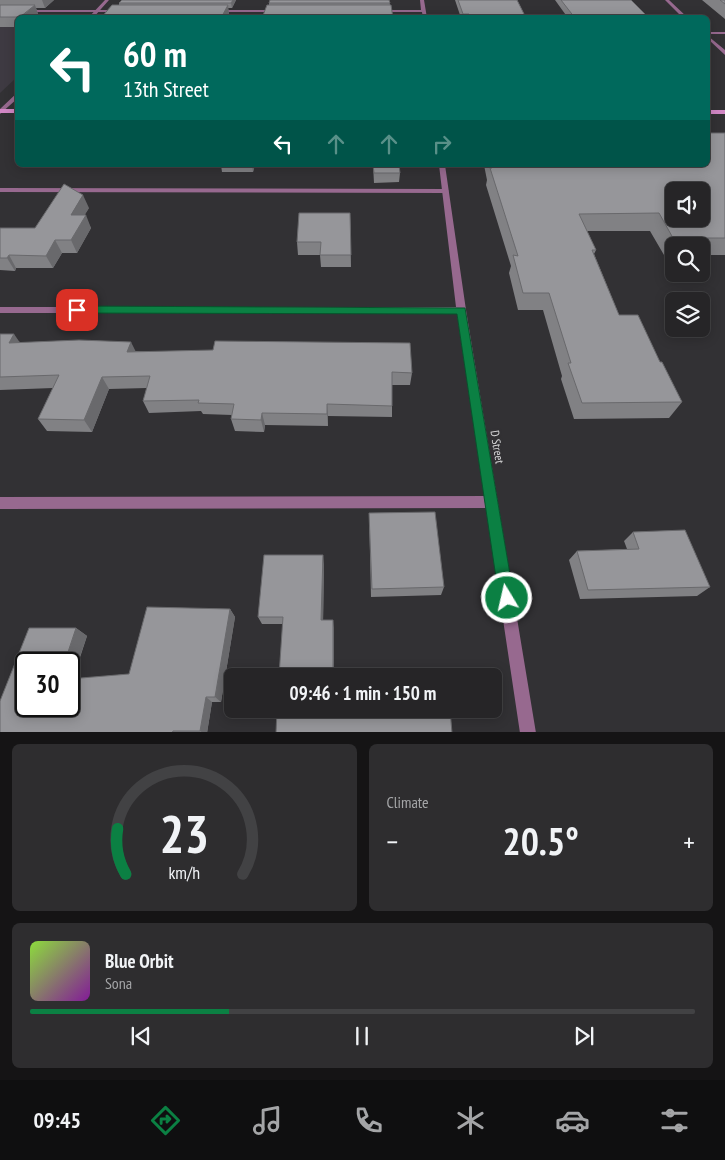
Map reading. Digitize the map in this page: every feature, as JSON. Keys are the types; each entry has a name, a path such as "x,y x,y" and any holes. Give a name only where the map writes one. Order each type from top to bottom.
{"main road":[{"path":"0,111 15,111"},
{"path":"710,112 725,112"}],"street":[{"path":"93,15 107,0"},
{"path":"422,0 424,15"},
{"path":"667,0 683,15"},
{"path":"0,11 126,11"},
{"path":"206,11 285,11"},
{"path":"375,12 424,12"},
{"path":"710,33 725,33"},
{"path":"710,39 725,53"},
{"path":"0,111 15,97"},
{"name":"D Street","path":"442,167 461,310 528,732"},
{"path":"0,190 445,191"},
{"path":"0,310 461,310"},
{"path":"0,503 492,502"}],"shaded area":[{"path":"0,15 15,15 15,79 0,93"}],"building":[{"path":"122,0 233,0 231,3 119,3"},
{"path":"270,0 389,0 390,3 269,3"},
{"path":"458,0 517,0 524,15 469,15 463,14"},
{"path":"561,0 631,0 646,15 573,15"},
{"path":"0,5 35,5 22,15 0,17"},
{"path":"112,5 228,5 223,15 104,15"},
{"path":"267,5 391,5 393,15 263,15"},
{"path":"710,133 725,133 725,238 672,237 667,227 710,227 710,182 665,182 665,224 659,213 579,214 596,250 592,250 619,315 638,315 660,362 662,362 682,402 582,403 568,363 571,363 549,293 523,293 513,255 518,256 490,168 710,167"},
{"path":"373,167 399,167 400,173 374,173"},
{"path":"64,184 83,195 71,215 86,215 71,240 55,240 46,256 9,255 7,258 0,258 0,228 35,228"},
{"path":"299,213 350,213 351,255 320,255 321,242 297,242"},
{"path":"0,334 14,334 9,343 79,340 131,342 127,352 213,350 215,341 410,343 412,373 392,372 392,406 327,404 327,414 262,413 261,420 231,419 234,404 198,403 199,400 143,401 150,376 102,377 84,420 38,419 59,375 0,377"},
{"path":"435,512 444,587 372,589 369,513"},
{"path":"685,530 710,587 588,590 577,551 639,549 633,532"},
{"path":"264,555 323,555 321,620 333,620 333,668 280,668 283,617 258,617"},
{"path":"147,607 230,609 215,697 206,697 200,731 0,732 0,701 15,663 15,717 80,717 80,678 129,674"},
{"path":"29,628 76,628 68,652 19,652"},
{"path":"277,718 451,718 452,732 276,732"}],"route":[{"path":"77,310 461,310 507,598"}]}
